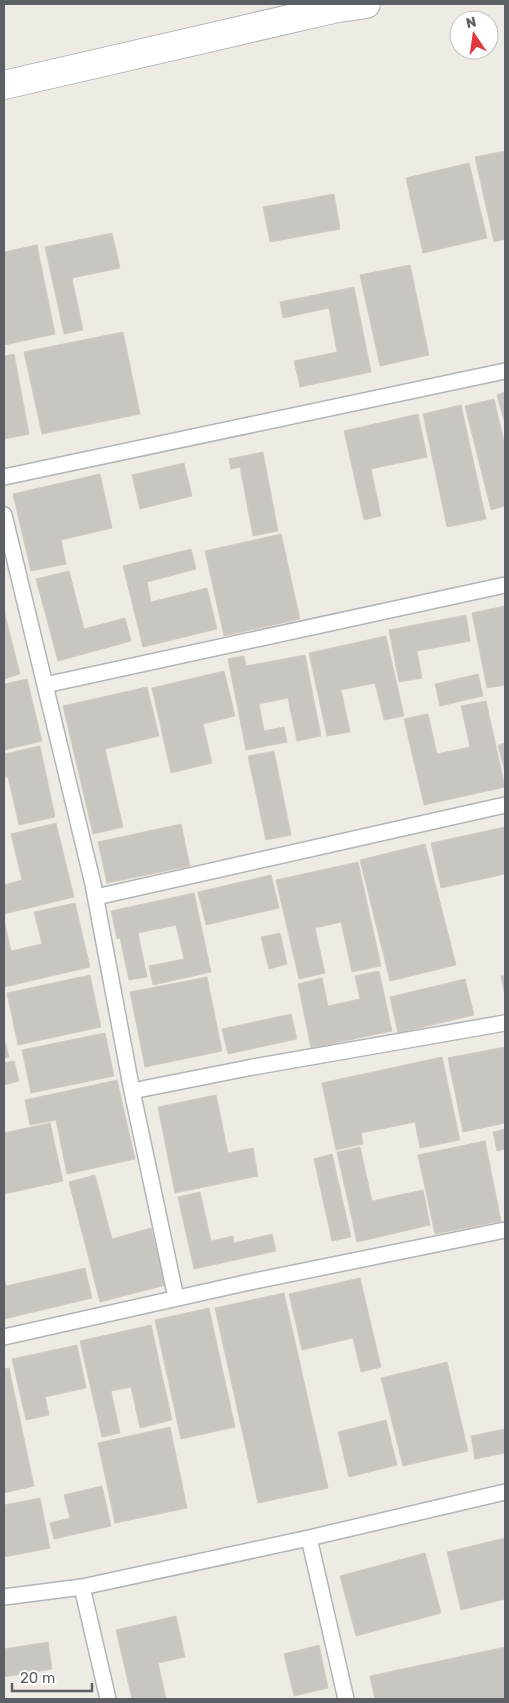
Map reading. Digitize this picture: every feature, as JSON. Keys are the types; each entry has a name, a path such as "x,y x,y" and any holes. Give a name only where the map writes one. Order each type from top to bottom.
{"street":[{"path":"4,85 333,9 366,4"}],"lane":[{"path":"4,477 505,371"},
{"path":"4,515 96,897 132,1090 176,1298"},
{"path":"45,686 505,585"},
{"path":"96,897 505,805"},
{"path":"132,1090 505,1023"},
{"path":"4,1337 176,1298 505,1230"},
{"path":"4,1597 82,1587 309,1538 505,1492"},
{"path":"309,1538 346,1699"},
{"path":"82,1587 108,1699"}],"building":[{"path":"505,151 505,239 494,242 475,157"},
{"path":"469,163 487,238 423,253 406,178"},
{"path":"334,194 340,229 270,242 263,207"},
{"path":"112,233 120,268 72,278 83,330 64,334 45,247"},
{"path":"37,245 55,334 4,345 4,252"},
{"path":"410,265 429,355 380,366 360,275"},
{"path":"354,287 371,372 300,387 294,361 337,352 329,308 283,318 280,302"},
{"path":"123,332 140,414 42,434 24,352"},
{"path":"14,354 29,434 4,439 4,356"},
{"path":"505,392 505,424 497,395"},
{"path":"494,399 505,445 505,506 491,510 465,406"},
{"path":"461,405 486,519 447,527 423,414"},
{"path":"418,414 427,457 371,469 381,516 364,520 344,431"},
{"path":"263,452 278,531 253,536 240,467 231,469 229,459"},
{"path":"184,463 192,496 140,509 132,475"},
{"path":"100,474 112,528 61,540 66,564 31,571 13,494"},
{"path":"281,534 300,619 224,636 205,551"},
{"path":"191,549 196,569 147,582 151,602 207,588 217,629 143,647 123,566"},
{"path":"69,571 84,629 125,618 131,641 58,661 36,579"},
{"path":"505,606 505,685 487,688 472,613"},
{"path":"4,611 20,674 4,679"},
{"path":"466,615 470,641 417,651 422,678 399,682 389,630"},
{"path":"386,636 404,716 384,720 375,683 341,690 350,732 327,736 309,653"},
{"path":"305,655 321,736 297,741 288,698 259,704 264,731 284,727 287,742 246,750 228,659 244,656 246,666"},
{"path":"224,671 235,716 203,724 212,763 171,773 152,688"},
{"path":"478,674 483,696 440,706 435,684"},
{"path":"27,679 42,741 4,750 4,684"},
{"path":"147,687 159,736 105,749 123,827 93,834 63,706"},
{"path":"486,701 505,787 424,805 404,719 428,714 437,754 470,747 461,706"},
{"path":"505,743 505,772 498,745"},
{"path":"40,746 55,817 19,825 8,777 4,777 4,754"},
{"path":"274,751 291,835 266,840 248,756"},
{"path":"56,823 74,897 4,914 4,885 22,880 11,834"},
{"path":"181,824 190,866 107,883 98,842"},
{"path":"505,827 505,874 441,888 431,843"},
{"path":"425,844 456,965 390,981 360,860"},
{"path":"358,862 381,966 352,972 341,922 315,928 325,973 299,979 276,880"},
{"path":"271,875 279,908 206,925 198,892"},
{"path":"194,893 211,972 153,985 149,966 184,959 176,925 138,933 147,977 129,980 120,938 117,939 111,911"},
{"path":"75,903 90,967 4,987 4,920 11,951 42,944 34,912"},
{"path":"280,933 287,964 269,969 261,937"},
{"path":"379,971 392,1031 311,1048 298,984 322,978 328,1006 360,999 355,976"},
{"path":"90,975 101,1027 18,1045 7,993"},
{"path":"501,976 505,976 505,996"},
{"path":"207,977 222,1051 145,1067 130,992"},
{"path":"465,979 474,1015 398,1033 390,997"},
{"path":"291,1014 297,1039 228,1054 222,1029"},
{"path":"105,1033 114,1076 31,1093 22,1050"},
{"path":"4,1038 9,1057 4,1058"},
{"path":"505,1047 505,1123 463,1132 448,1058"},
{"path":"442,1057 460,1140 420,1148 415,1122 361,1133 363,1144 336,1150 322,1083"},
{"path":"14,1061 19,1081 4,1085 4,1063"},
{"path":"117,1080 135,1159 67,1174 56,1120 30,1125 25,1100"},
{"path":"216,1095 228,1153 253,1148 258,1176 175,1193 158,1107"},
{"path":"50,1123 63,1181 4,1194 4,1133"},
{"path":"505,1129 505,1149 497,1151 493,1132"},
{"path":"485,1141 501,1221 435,1234 418,1155"},
{"path":"360,1147 372,1201 423,1190 430,1225 357,1242 337,1152"},
{"path":"332,1154 351,1237 332,1241 314,1159"},
{"path":"95,1175 112,1239 151,1228 166,1285 100,1302 69,1182"},
{"path":"200,1192 211,1241 233,1236 234,1243 272,1234 276,1251 194,1269 178,1197"},
{"path":"85,1268 92,1298 4,1319 4,1278 6,1286"},
{"path":"360,1278 381,1367 361,1372 353,1338 302,1350 289,1294"},
{"path":"284,1293 328,1488 258,1503 215,1308"},
{"path":"209,1308 235,1427 181,1439 155,1320"},
{"path":"151,1325 172,1420 140,1428 131,1387 111,1391 120,1433 102,1437 80,1341"},
{"path":"77,1345 86,1388 45,1397 49,1415 26,1420 12,1359"},
{"path":"447,1362 468,1451 403,1466 381,1378"},
{"path":"9,1368 34,1486 4,1493 4,1369"},
{"path":"386,1420 397,1465 349,1477 338,1432"},
{"path":"170,1427 187,1508 115,1523 98,1443"},
{"path":"505,1429 505,1453 475,1459 471,1436"},
{"path":"102,1486 111,1526 54,1539 50,1523 70,1518 64,1495"},
{"path":"40,1498 50,1548 4,1557 4,1505"},
{"path":"505,1538 505,1599 461,1610 447,1552"},
{"path":"425,1553 441,1613 356,1636 340,1576"},
{"path":"176,1616 185,1657 158,1663 166,1699 132,1699 116,1630"},
{"path":"48,1642 52,1669 4,1677 4,1649"},
{"path":"319,1645 328,1688 294,1696 284,1654"},
{"path":"505,1647 505,1699 375,1699 370,1676"}]}
